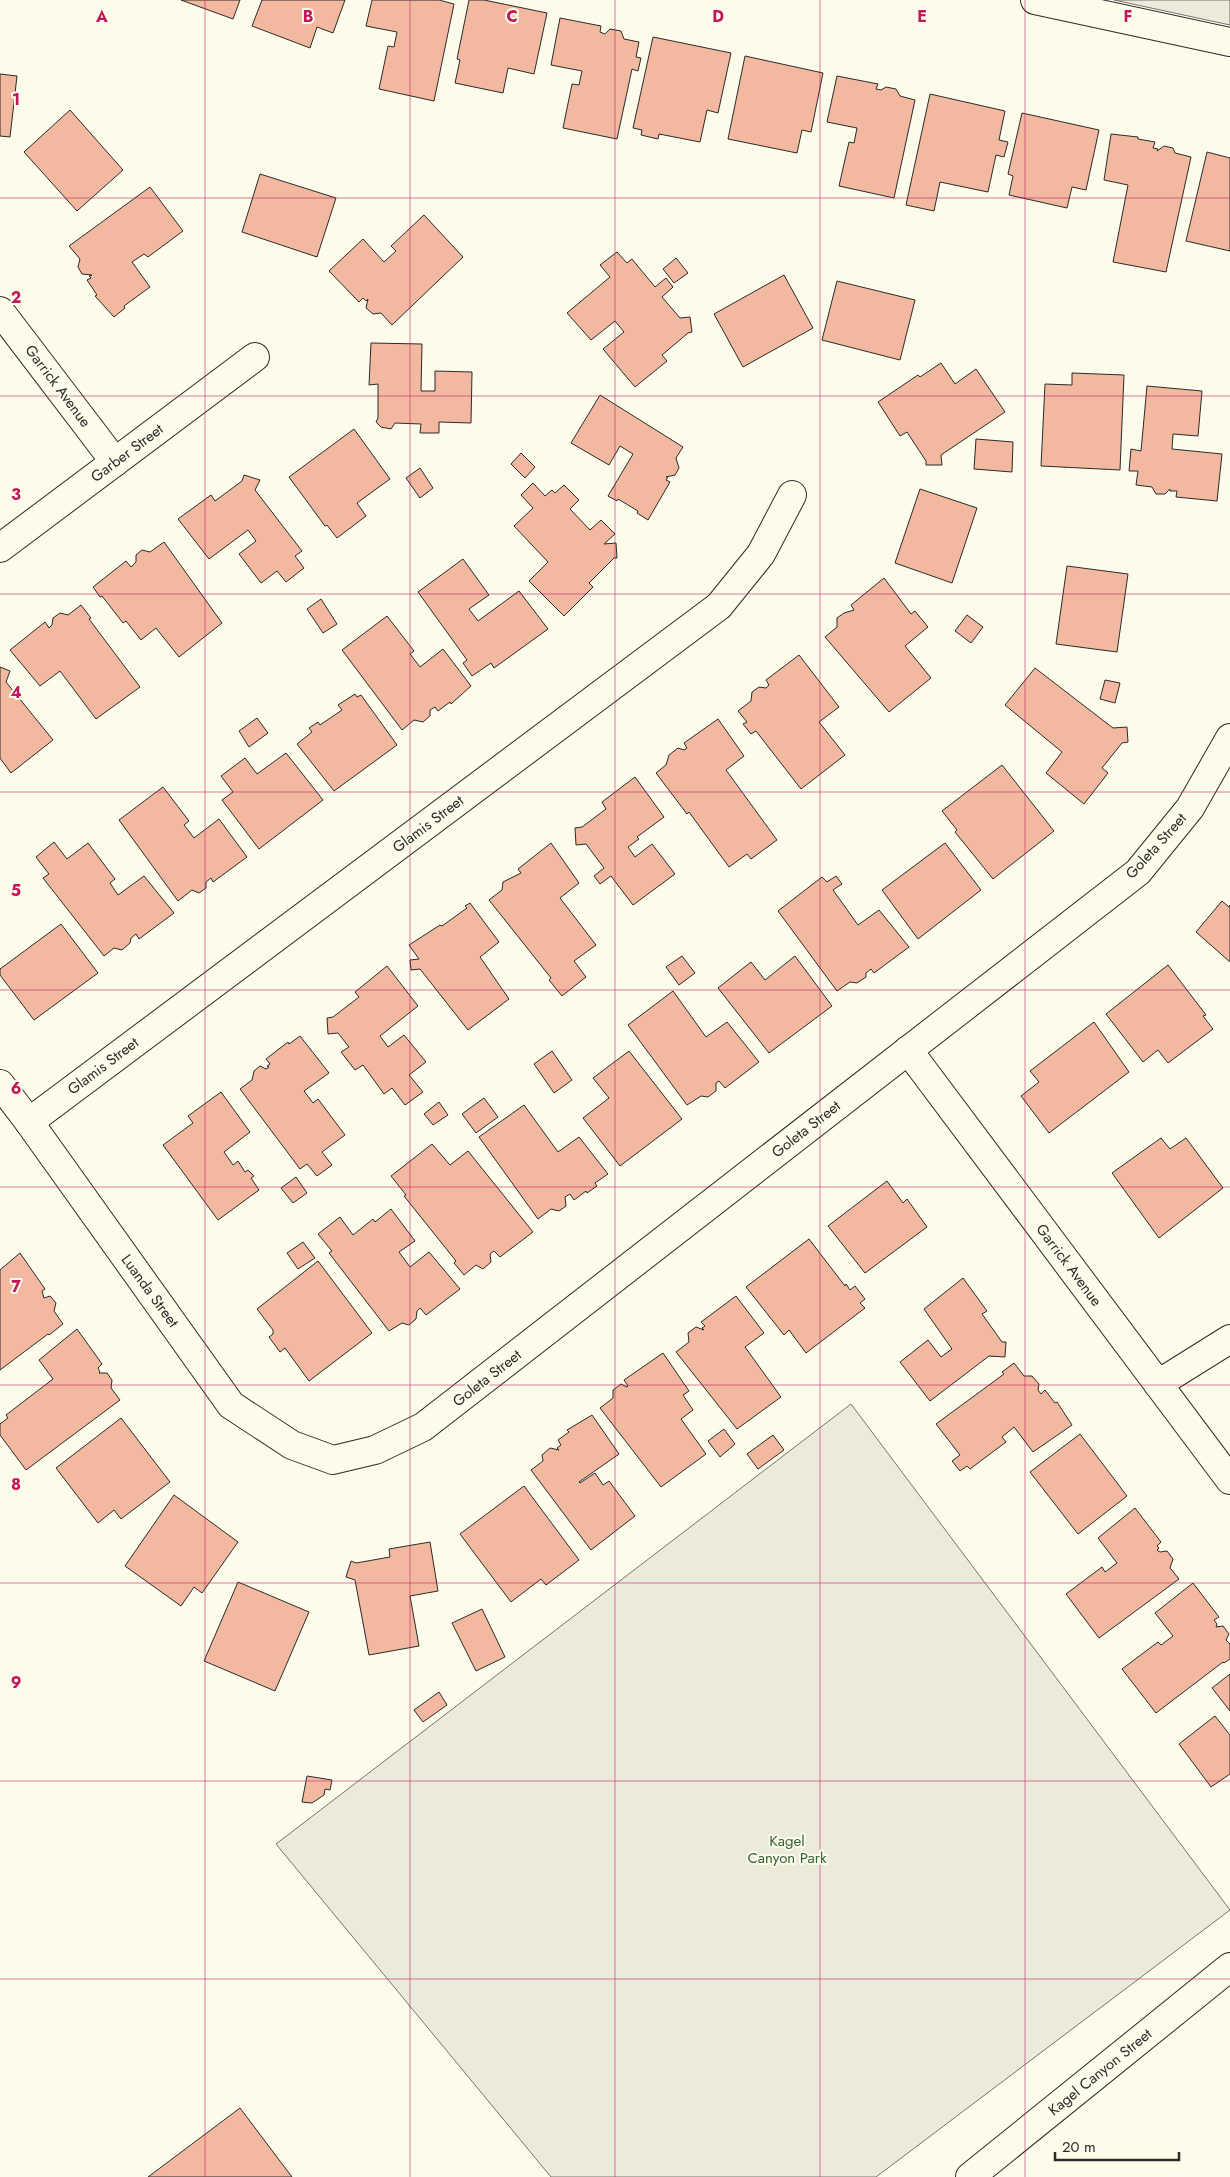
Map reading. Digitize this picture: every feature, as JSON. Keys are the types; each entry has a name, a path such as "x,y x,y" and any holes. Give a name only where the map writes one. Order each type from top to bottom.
{"street":[{"path":"1035,0 1230,42"},
{"name":"Garrick Avenue","path":"0,310 115,462"},
{"name":"Garber Street","path":"0,548 254,357"},
{"name":"Glamis Street","path":"29,1122 720,606 761,554 792,495"},
{"name":"Goleta Street","path":"333,1460 375,1450 424,1427 1138,872 1190,808 1230,738"},
{"name":"Garrick Avenue","path":"908,1050 1230,1480"},
{"name":"Luanda Street","path":"0,1084 231,1405 292,1445 333,1460"},
{"path":"1158,1384 1230,1339"},
{"name":"Kagel Canyon Street","path":"970,2177 1230,1967"}],"green space":[{"path":"1114,0 1230,0 1230,25"},
{"name":"Kagel Canyon Park","path":"851,1404 1230,1910 876,2177 551,2177 276,1844"}],"building":[{"path":"181,0 240,0 233,19"},
{"path":"262,0 345,0 333,33 317,27 310,48 252,26"},
{"path":"372,0 439,0 454,4 434,101 379,89 388,46 394,47 397,32 366,26"},
{"path":"469,0 484,0 547,13 534,74 508,68 503,93 455,83 460,60 457,59"},
{"path":"560,18 601,26 600,32 605,34 610,29 621,31 624,39 639,42 636,57 641,58 638,71 632,69 617,139 563,128 572,84 579,85 582,71 551,65"},
{"path":"653,37 731,53 718,113 707,110 700,142 659,134 658,139 641,135 642,130 633,128"},
{"path":"745,56 823,73 811,132 802,130 797,153 728,139"},
{"path":"0,74 17,76 10,137 0,136"},
{"path":"837,76 878,84 876,89 881,90 886,87 896,89 900,96 915,100 894,198 839,186 849,142 854,143 857,128 827,122"},
{"path":"930,94 1005,111 999,140 1008,142 1004,157 996,155 988,192 940,182 934,211 906,205"},
{"path":"70,110 123,170 77,211 24,152"},
{"path":"1022,113 1099,130 1086,190 1072,187 1067,208 1009,195 1013,176 1008,174"},
{"path":"1111,134 1138,137 1138,139 1155,142 1153,148 1158,149 1157,151 1164,146 1173,148 1175,153 1191,157 1166,272 1113,262 1128,185 1104,180"},
{"path":"1207,152 1230,158 1230,251 1186,241"},
{"path":"260,174 336,198 317,257 242,232"},
{"path":"150,187 183,231 148,257 144,254 132,262 150,287 124,306 125,308 114,317 95,296 97,295 87,280 92,275 82,274 78,267 80,259 69,246"},
{"path":"424,215 463,257 392,325 381,313 373,314 366,308 368,299 366,301 363,298 359,302 329,271 363,239 384,262 396,251 391,246"},
{"path":"617,252 627,263 632,259 655,287 666,278 673,287 662,297 680,318 690,317 692,332 688,333 662,355 667,361 635,387 603,349 624,332 615,321 591,340 567,313 610,277 600,265"},
{"path":"676,258 688,273 674,283 663,269"},
{"path":"784,275 813,328 743,367 714,314"},
{"path":"837,281 915,300 900,360 822,340"},
{"path":"371,343 422,344 421,391 435,391 435,371 472,372 471,423 439,422 439,433 420,433 421,424 395,423 391,429 381,427 376,422 378,418 378,384 369,385"},
{"path":"941,363 955,384 976,369 1005,412 941,455 942,465 926,465 926,461 907,432 900,436 878,402 918,375 920,377"},
{"path":"1072,373 1124,375 1120,470 1041,466 1045,384 1072,385"},
{"path":"1147,386 1202,391 1198,436 1173,434 1172,449 1222,454 1217,501 1176,497 1177,491 1170,491 1170,489 1165,494 1156,494 1152,487 1136,485 1138,471 1129,471 1131,449 1141,451"},
{"path":"600,395 683,447 676,458 679,468 675,475 666,477 668,477 666,480 670,482 648,520 637,513 638,511 618,499 617,501 608,496 633,454 620,446 609,465 571,443"},
{"path":"354,429 390,479 357,503 366,516 337,538 327,525 325,526 289,477"},
{"path":"976,439 1013,442 1012,472 974,469"},
{"path":"521,453 535,467 525,478 511,464"},
{"path":"420,468 433,488 420,498 406,478"},
{"path":"244,475 260,480 255,490 302,551 295,556 304,568 286,582 277,571 261,583 239,554 256,541 248,530 209,559 178,519 211,495 215,501 242,481"},
{"path":"533,483 545,496 552,490 555,493 564,485 579,500 570,509 590,530 601,520 615,534 604,544 616,543 617,558 614,558 589,583 593,587 564,616 529,581 548,562 514,526 533,508 521,495"},
{"path":"920,489 977,508 952,583 895,563"},
{"path":"164,542 222,623 179,657 156,628 141,640 126,621 123,623 93,587 126,561 131,567 136,562 136,555 142,550 150,552"},
{"path":"463,559 489,595 469,609 478,621 519,591 548,629 494,668 491,663 472,676 463,663 467,660 418,592"},
{"path":"1067,566 1128,574 1117,652 1056,644"},
{"path":"884,578 911,614 915,611 928,627 905,646 931,678 889,712 825,637 837,627 837,618 844,613 854,610 851,605"},
{"path":"321,599 337,624 323,633 307,609"},
{"path":"81,605 91,618 89,619 140,687 96,719 60,671 40,686 10,650 45,622 49,628 52,625 53,618 60,613 68,615"},
{"path":"967,615 983,627 971,643 955,631"},
{"path":"387,616 414,651 410,654 420,667 443,649 471,686 451,704 450,702 438,711 435,707 430,710 430,716 423,722 414,720 402,730 342,650"},
{"path":"799,655 839,707 819,722 845,755 801,789 756,731 751,734 743,724 747,722 738,711 751,701 752,692 759,687 766,688 769,685 766,680"},
{"path":"0,667 10,671 6,682 53,740 11,773 0,758"},
{"path":"1035,668 1113,728 1127,727 1128,742 1122,743 1102,768 1108,773 1084,804 1046,773 1062,752 1005,705"},
{"path":"1105,680 1120,683 1115,703 1100,699"},
{"path":"355,694 357,697 361,695 397,745 334,791 297,744 312,732 309,728 318,722 320,725 342,710 338,705"},
{"path":"257,718 268,733 249,747 239,731"},
{"path":"718,719 744,756 726,770 777,840 751,859 747,854 729,867 689,812 687,814 656,773 666,765 669,755 678,748 684,750 687,748 684,743"},
{"path":"286,753 323,800 259,849 222,800 233,792 221,776 245,758 257,774"},
{"path":"1002,765 1054,831 993,879 955,832 957,830 942,811"},
{"path":"635,777 664,817 637,837 639,839 628,847 635,857 652,844 675,874 633,905 611,876 600,884 594,876 604,868 586,844 576,845 575,828 582,827 606,809 602,802"},
{"path":"163,787 189,821 184,825 194,838 219,819 247,857 213,882 211,878 206,882 206,888 199,893 192,890 178,901 119,820"},
{"path":"54,842 67,859 88,843 115,879 110,883 118,895 144,876 174,913 139,939 136,934 122,950 114,948 104,956 43,878 49,874 36,857"},
{"path":"551,843 579,883 560,898 596,945 574,961 586,977 562,996 549,980 551,978 489,900 502,890 503,882 521,873 518,869"},
{"path":"945,843 981,890 918,939 882,890"},
{"path":"836,876 842,884 833,890 858,925 879,910 909,947 874,973 871,969 866,973 866,977 857,983 850,982 837,991 778,911 822,877 827,882"},
{"path":"1222,901 1229,907 1230,905 1230,962 1196,932"},
{"path":"470,903 499,942 480,957 509,999 468,1030 420,969 411,970 410,960 419,959 409,945 440,925 442,926 467,908 465,906"},
{"path":"61,924 98,973 34,1020 0,975 0,969"},
{"path":"682,956 695,973 679,985 666,967"},
{"path":"795,956 832,1006 769,1053 718,988 751,962 765,980"},
{"path":"1168,965 1206,1015 1203,1016 1213,1029 1168,1063 1158,1050 1143,1062 1106,1014"},
{"path":"387,966 418,1006 380,1036 388,1047 404,1035 426,1062 409,1075 423,1092 405,1105 392,1088 384,1094 363,1065 355,1070 341,1052 349,1047 338,1033 328,1034 327,1018 333,1017 359,997 355,992"},
{"path":"673,991 706,1037 727,1022 759,1062 725,1088 719,1081 716,1083 716,1091 708,1097 701,1096 687,1105 628,1025"},
{"path":"1094,1022 1129,1072 1049,1133 1021,1096 1039,1082 1030,1071"},
{"path":"300,1036 329,1073 304,1091 313,1103 318,1099 345,1135 322,1152 332,1165 317,1176 307,1164 300,1169 240,1089 252,1080 254,1071 260,1066 266,1069 269,1067 267,1066 270,1064 266,1059 288,1042 289,1044"},
{"path":"552,1051 572,1080 554,1093 534,1064"},
{"path":"629,1051 682,1119 620,1166 583,1118 609,1098 593,1078"},
{"path":"221,1092 250,1132 224,1152 233,1165 238,1161 245,1172 248,1170 254,1176 251,1178 259,1190 218,1220 163,1145 193,1123 188,1116"},
{"path":"484,1098 498,1117 476,1133 462,1114"},
{"path":"439,1102 448,1115 433,1125 424,1114"},
{"path":"524,1105 558,1152 579,1137 608,1174 595,1183 597,1186 574,1200 570,1194 565,1197 566,1206 559,1211 551,1209 538,1219 479,1137"},
{"path":"1161,1138 1170,1149 1186,1138 1223,1188 1159,1238 1112,1173"},
{"path":"432,1144 450,1165 468,1151 533,1232 500,1257 494,1251 490,1254 491,1262 483,1269 476,1265 464,1275 454,1263 456,1261 404,1196 406,1195 391,1176"},
{"path":"296,1177 307,1193 293,1203 281,1188"},
{"path":"887,1181 903,1203 907,1199 927,1227 865,1273 828,1226"},
{"path":"391,1209 415,1241 399,1252 410,1267 429,1252 460,1289 426,1315 420,1308 417,1311 416,1319 409,1325 402,1323 389,1331 329,1253 332,1251 318,1234 340,1217 353,1235 373,1219 375,1222"},
{"path":"809,1239 845,1286 846,1284 850,1290 855,1286 865,1299 860,1303 865,1308 806,1353 789,1330 784,1335 746,1287"},
{"path":"303,1242 315,1258 298,1269 287,1253"},
{"path":"20,1253 45,1289 42,1291 44,1298 50,1296 56,1303 54,1311 63,1324 0,1370 0,1270"},
{"path":"318,1261 372,1333 309,1381 285,1348 280,1352 269,1337 273,1334 273,1330 257,1309"},
{"path":"963,1278 987,1311 982,1314 1002,1342 1006,1342 1005,1357 989,1356 930,1401 900,1362 928,1340 941,1357 952,1349 924,1309"},
{"path":"736,1296 764,1333 745,1347 781,1397 737,1429 676,1352 689,1342 688,1333 696,1327 704,1330 702,1328 705,1326 701,1322"},
{"path":"77,1329 102,1364 98,1368 99,1373 107,1373 112,1380 111,1388 120,1400 26,1470 0,1435 0,1424 8,1418 6,1415 53,1379 39,1360"},
{"path":"663,1353 689,1391 683,1395 693,1410 681,1419 706,1454 661,1487 600,1408 613,1398 613,1390 621,1384 628,1386 624,1380"},
{"path":"1014,1363 1024,1376 1032,1376 1039,1384 1038,1390 1041,1394 1045,1390 1055,1403 1057,1402 1072,1425 1033,1452 1014,1427 1002,1437 1006,1442 970,1469 967,1466 960,1471 952,1461 960,1455 936,1424 1004,1374 1002,1372"},
{"path":"592,1415 619,1454 579,1482 595,1473 603,1485 609,1481 635,1516 591,1550 531,1470 543,1461 542,1455 550,1448 559,1450 557,1448 561,1445 558,1440 569,1432 567,1430"},
{"path":"121,1418 170,1482 121,1519 114,1510 98,1523 56,1468"},
{"path":"724,1429 735,1444 720,1457 708,1441"},
{"path":"1080,1434 1127,1496 1078,1534 1030,1472"},
{"path":"773,1435 784,1450 758,1469 747,1454"},
{"path":"524,1486 579,1560 546,1585 541,1579 511,1602 460,1534"},
{"path":"174,1495 238,1542 202,1593 194,1587 181,1606 125,1566"},
{"path":"1135,1508 1161,1542 1157,1546 1159,1548 1157,1550 1160,1552 1167,1551 1173,1559 1170,1568 1179,1579 1099,1638 1066,1594 1102,1567 1105,1572 1117,1563 1098,1538"},
{"path":"430,1542 438,1591 410,1596 419,1646 369,1655 355,1580 346,1577 351,1561 356,1563 390,1557 389,1549"},
{"path":"238,1582 309,1612 275,1691 204,1661"},
{"path":"1193,1583 1219,1617 1214,1620 1217,1624 1216,1627 1223,1626 1229,1634 1226,1640 1230,1644 1230,1659 1223,1662 1156,1713 1122,1669 1158,1642 1161,1645 1173,1636 1155,1613"},
{"path":"482,1609 505,1657 476,1671 452,1623"},
{"path":"1230,1674 1230,1711 1212,1688"},
{"path":"439,1692 447,1705 423,1722 414,1710"},
{"path":"1215,1716 1230,1735 1230,1774 1211,1787 1179,1744"},
{"path":"307,1776 332,1780 330,1790 325,1789 324,1795 312,1803 302,1802"},
{"path":"240,2108 292,2177 148,2177"}]}
